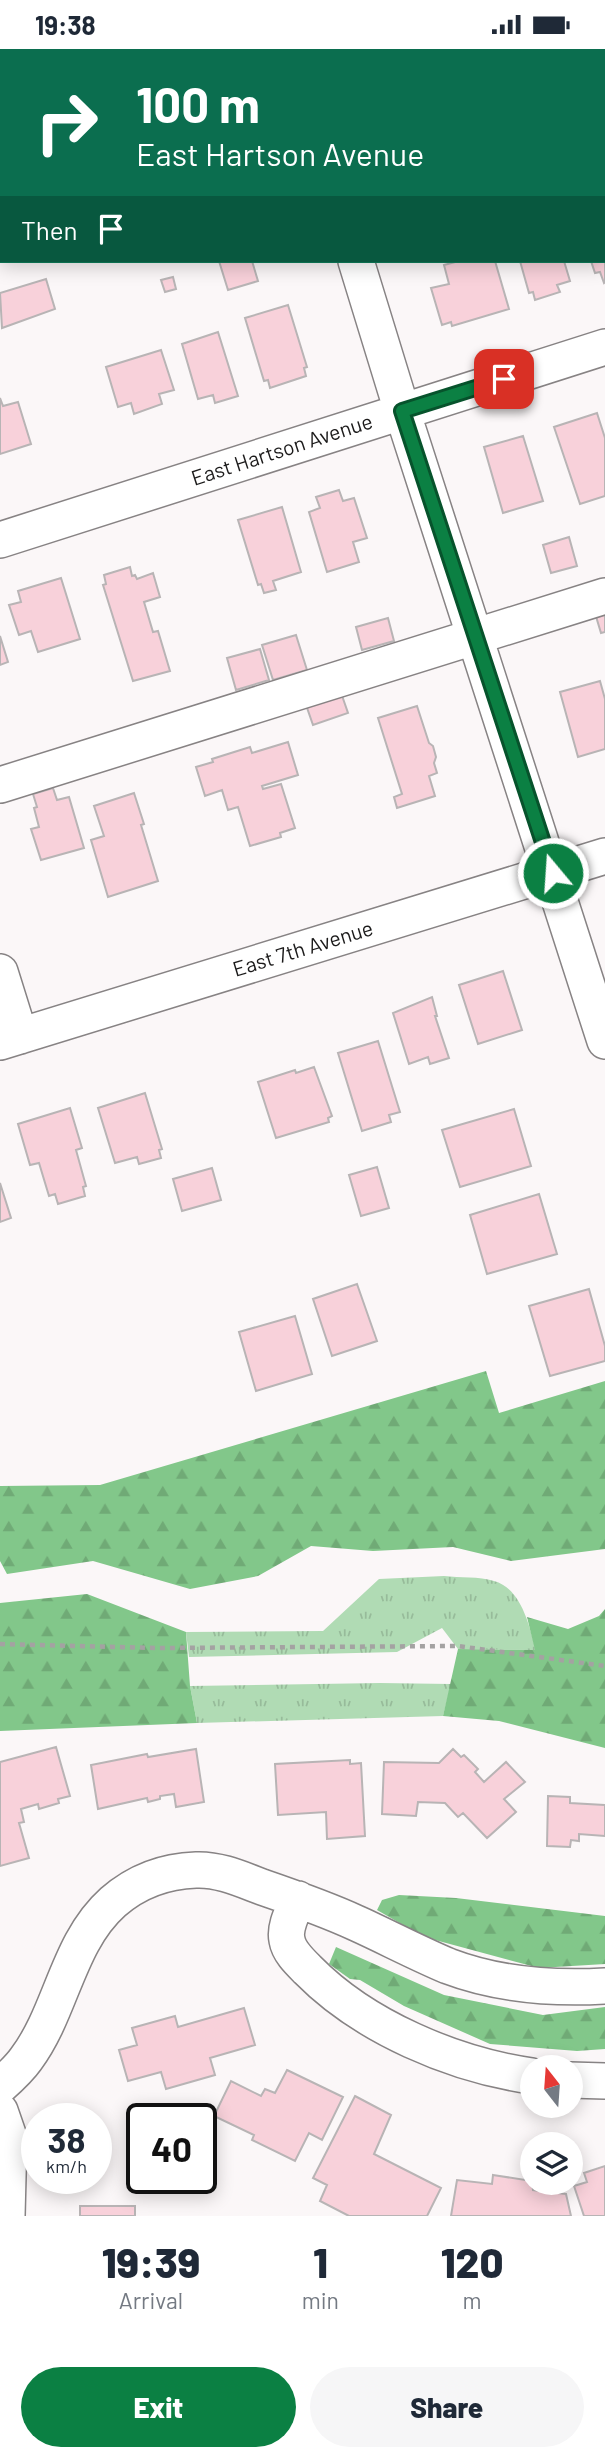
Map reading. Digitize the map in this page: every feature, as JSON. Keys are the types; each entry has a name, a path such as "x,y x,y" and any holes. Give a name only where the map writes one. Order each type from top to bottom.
{"street":[{"path":"357,263 605,1041"},
{"name":"East Hartson Avenue","path":"0,540 605,347"},
{"path":"0,785 605,596"},
{"name":"East 7th Avenue","path":"10,1039 605,856"},
{"path":"0,972 10,1039"},
{"path":"0,2086 26,2060 39,2038 78,1951 95,1923 113,1903 133,1888 155,1876 177,1871 216,1871 298,1899 440,1962 477,1975 550,1987 605,1986"},
{"path":"298,1899 286,1931 288,1945 302,1963 336,1995 363,2013 434,2049 470,2063 520,2073"},
{"path":"583,2080 605,2081"},
{"path":"0,2111 9,2137 7,2216"}],"path":[{"path":"0,1644 157,1649 458,1646 605,1666"}],"green space":[{"path":"486,1371 499,1413 605,1381 605,1549 511,1561 453,1547 373,1551 311,1546 258,1576 190,1589 93,1561 7,1574 0,1561 0,1486 100,1485"},
{"path":"444,1576 482,1578 504,1585 523,1609 536,1650 458,1649 442,1628 397,1652 189,1657 186,1632 323,1631 379,1579"},
{"path":"87,1594 186,1632 190,1686 197,1723 0,1731 0,1603"},
{"path":"605,1609 605,1748 499,1721 443,1716 458,1649 535,1650 527,1617 568,1629 599,1616"},
{"path":"451,1684 443,1716 197,1723 190,1686"},
{"path":"399,1895 456,1898 605,1916 605,1964 539,1968 424,1937 377,1910 382,1900"},
{"path":"336,1947 444,1995 543,2015 605,2007 605,2049 577,2051 490,2044 404,2006 360,1980 350,1979 329,1964"}],"building":[{"path":"220,263 253,263 258,281 228,290"},
{"path":"496,263 509,309 452,326 451,322 442,325 431,288 449,284 444,265"},
{"path":"521,263 565,263 570,281 557,285 560,292 535,300 533,292 529,293"},
{"path":"592,263 605,263 604,283 600,272 595,273"},
{"path":"173,277 176,289 165,292 161,280"},
{"path":"46,279 55,309 2,328 0,293"},
{"path":"288,305 307,367 304,368 306,376 270,388 268,380 264,381 245,318"},
{"path":"218,332 238,396 215,403 213,395 198,399 182,344"},
{"path":"161,350 174,390 159,394 162,404 134,414 131,403 118,407 106,367"},
{"path":"0,398 3,406 18,402 31,444 0,454"},
{"path":"597,413 605,438 605,496 580,504 554,427"},
{"path":"523,436 543,501 503,513 484,447"},
{"path":"339,490 343,501 354,498 367,538 353,542 359,562 327,572 309,512 320,508 316,497"},
{"path":"282,507 301,572 273,581 276,590 264,593 261,584 258,585 238,520"},
{"path":"569,537 577,566 551,573 543,545"},
{"path":"130,567 132,576 135,575 137,579 153,573 160,597 144,602 153,632 158,631 170,671 133,681 103,585 106,584 104,575"},
{"path":"61,578 80,639 38,652 31,631 19,635 9,605 21,602 18,591"},
{"path":"605,598 605,632 601,633 592,603"},
{"path":"388,618 394,641 362,650 356,627"},
{"path":"296,635 307,670 273,680 262,645"},
{"path":"0,636 8,662 0,665"},
{"path":"260,649 269,680 236,690 227,658"},
{"path":"600,681 605,699 605,749 578,757 560,692"},
{"path":"339,687 348,713 313,725 304,699"},
{"path":"417,706 436,757 434,763 437,773 429,776 435,796 397,808 394,797 402,794 378,718"},
{"path":"288,742 298,775 262,786 263,789 281,784 295,828 280,833 281,837 250,846 238,807 228,810 222,790 205,796 196,767 250,747 252,753"},
{"path":"53,788 57,800 69,797 84,848 41,860 31,829 39,827 33,794"},
{"path":"134,793 158,881 108,897 91,840 104,836 94,806"},
{"path":"503,971 522,1030 478,1044 459,985"},
{"path":"432,997 435,1016 449,1058 430,1064 428,1057 409,1064 393,1013"},
{"path":"378,1041 400,1112 389,1115 391,1122 362,1131 338,1053"},
{"path":"314,1067 332,1116 328,1118 329,1122 276,1138 258,1082"},
{"path":"145,1093 162,1149 159,1150 161,1158 139,1164 137,1157 115,1163 98,1108"},
{"path":"70,1108 82,1148 76,1150 86,1186 83,1187 85,1196 58,1204 55,1194 49,1196 39,1163 30,1165 18,1124"},
{"path":"514,1109 531,1166 460,1187 442,1130"},
{"path":"377,1167 389,1208 361,1216 349,1175"},
{"path":"212,1168 221,1200 182,1211 173,1179"},
{"path":"0,1183 11,1218 0,1222"},
{"path":"539,1194 557,1254 487,1274 470,1215"},
{"path":"357,1284 377,1341 332,1356 313,1299"},
{"path":"589,1289 605,1346 605,1361 550,1376 529,1306"},
{"path":"295,1316 312,1374 256,1391 239,1332"},
{"path":"56,1747 70,1796 58,1799 59,1803 39,1809 38,1804 21,1809 24,1822 19,1823 29,1858 0,1866 0,1762"},
{"path":"196,1749 204,1802 176,1807 174,1794 160,1796 160,1799 148,1802 147,1798 98,1809 91,1765 147,1754 148,1757"},
{"path":"453,1749 461,1757 464,1755 478,1769 475,1772 484,1782 506,1762 525,1782 504,1799 516,1812 487,1838 463,1813 458,1817 445,1803 418,1802 416,1816 382,1814 384,1762 439,1763"},
{"path":"350,1760 350,1764 361,1763 365,1836 327,1839 326,1812 278,1815 275,1764"},
{"path":"548,1796 570,1797 570,1803 605,1805 605,1836 579,1834 579,1841 571,1840 570,1847 547,1846"},
{"path":"244,2008 255,2045 210,2058 215,2075 166,2089 161,2072 128,2081 119,2050 137,2045 132,2028 175,2016 178,2027"},
{"path":"287,2070 343,2097 322,2140 309,2133 295,2161 252,2140 254,2135 217,2117 217,2110 231,2081 261,2096 265,2089 275,2093"},
{"path":"355,2096 391,2115 374,2154 441,2188 427,2216 349,2216 320,2201 327,2185 313,2178"},
{"path":"605,2166 605,2216 584,2216 577,2195 583,2195 583,2183 587,2182 584,2173"},
{"path":"493,2175 520,2179 520,2195 566,2195 571,2216 451,2216 457,2180 492,2184"},
{"path":"80,2206 135,2206 135,2216 80,2216"}],"route":[{"path":"504,379 402,411 553,873"}]}
